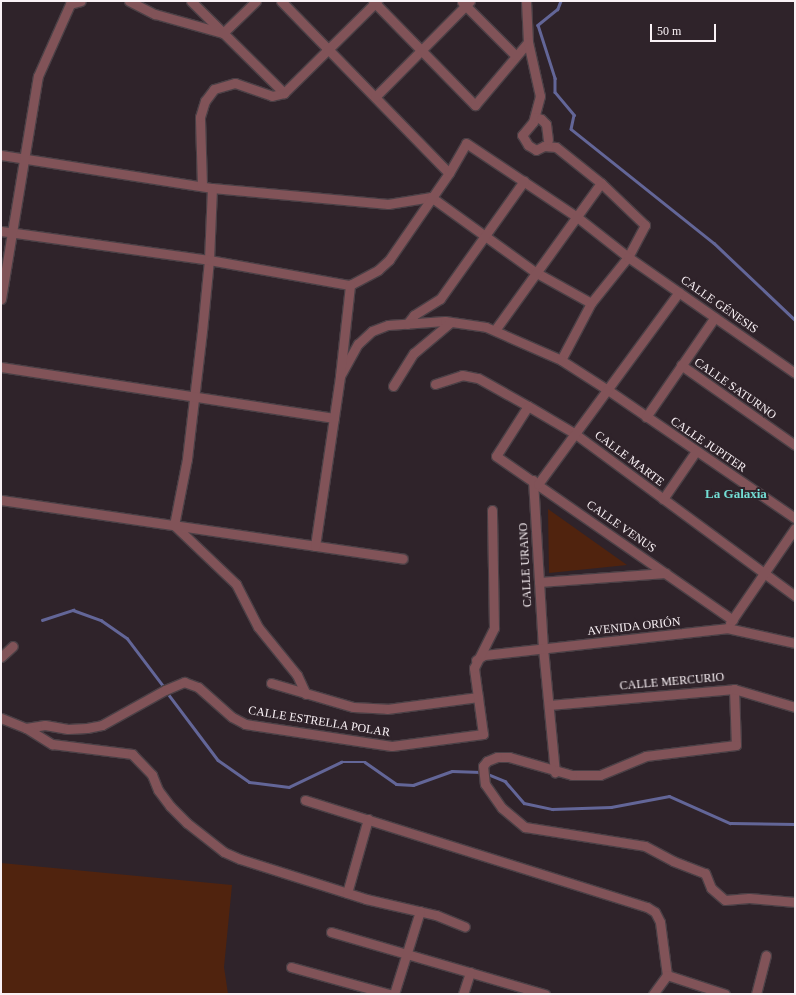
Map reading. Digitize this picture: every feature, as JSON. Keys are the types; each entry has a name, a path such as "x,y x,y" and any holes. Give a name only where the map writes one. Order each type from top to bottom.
{"street":[{"path":"1,300 38,76 71,3 81,1"},
{"path":"129,1 155,14 223,33"},
{"path":"191,1 284,93"},
{"path":"223,33 256,1"},
{"path":"1,231 209,260 350,285 378,270 389,260 449,173 281,1"},
{"path":"526,1 528,42 540,96 535,117 522,135 528,145 536,150 544,146 556,147 601,183 646,225 628,257 591,303 560,360"},
{"path":"174,525 187,459 209,260 207,187 200,117 205,101 214,89 235,83 272,96 284,93 375,2 475,105 528,42"},
{"path":"375,97 466,2 516,56"},
{"path":"535,117 541,119 546,124 548,140"},
{"name":"CALLE GÉNESIS","path":"449,173 466,143 578,217 628,257 795,373"},
{"path":"1,155 25,161 207,187 388,204 431,197 535,272 591,303"},
{"path":"408,324 414,315 440,299 524,181"},
{"path":"495,330 535,272 578,217 601,183"},
{"path":"315,546 340,376 350,285"},
{"path":"536,482 608,390 679,292"},
{"path":"646,417 715,317"},
{"path":"393,386 414,353 451,322"},
{"name":"CALLE JUPITER","path":"340,376 358,344 372,331 388,325 451,322 495,330 560,360 608,390 795,518"},
{"name":"CALLE SATURNO","path":"682,365 795,445"},
{"path":"1,367 334,418"},
{"name":"CALLE MARTE","path":"436,384 462,375 478,378 574,433 795,596"},
{"name":"CALLE VENUS","path":"528,406 496,456 536,482 733,620"},
{"path":"663,499 696,451"},
{"name":"CALLE URANO","path":"536,482 539,582 543,648 555,772"},
{"path":"1,500 403,559"},
{"path":"271,682 306,694 353,707 375,709 478,697 474,668 476,660 494,628 492,510"},
{"path":"174,525 236,584 258,627 297,675 306,694"},
{"path":"727,628 795,528"},
{"path":"539,582 666,573"},
{"name":"AVENIDA ORIÓN","path":"476,660 484,655 727,628 795,643"},
{"path":"1,657 13,646"},
{"name":"CALLE ESTRELLA POLAR","path":"26,728 36,725 68,729 102,725 165,690 184,682 198,687 232,717 245,724 392,746 484,734 478,697"},
{"path":"734,689 736,745 646,756 600,775 572,775 555,772 509,757 497,757 487,761 483,772 485,784 502,808 525,827 645,846 673,861 705,873 711,888 725,900 749,898 795,902"},
{"name":"CALLE MERCURIO","path":"549,705 734,689 795,706"},
{"path":"1,718 26,728 52,744 132,754 152,775 158,790 170,806 224,852 266,869 347,893 420,911 465,927"},
{"path":"305,800 647,907 655,912 660,922 667,975 653,994"},
{"path":"347,893 368,819"},
{"path":"394,994 420,911"},
{"path":"331,932 470,972 518,990 544,994"},
{"path":"756,994 766,955"},
{"path":"291,967 390,994"},
{"path":"463,994 470,972"},
{"path":"667,975 724,994"}],"shaded area":[{"path":"548,509 627,565 549,573"},
{"path":"1,863 232,885 224,967 228,994 1,994"}],"waterway":[{"path":"561,1 558,9 538,25 555,78 555,92 574,115 571,129 714,243 795,320"},
{"path":"42,620 73,610 101,620 127,638 164,687"},
{"path":"166,691 218,760 249,782 289,787 341,762 365,762 396,784 413,785 452,771 481,772"},
{"path":"485,773 505,781 524,803 552,809 611,807 669,796 730,823 795,824"}],"district":[{"name":"La Galaxia","path":"736,494"}]}
